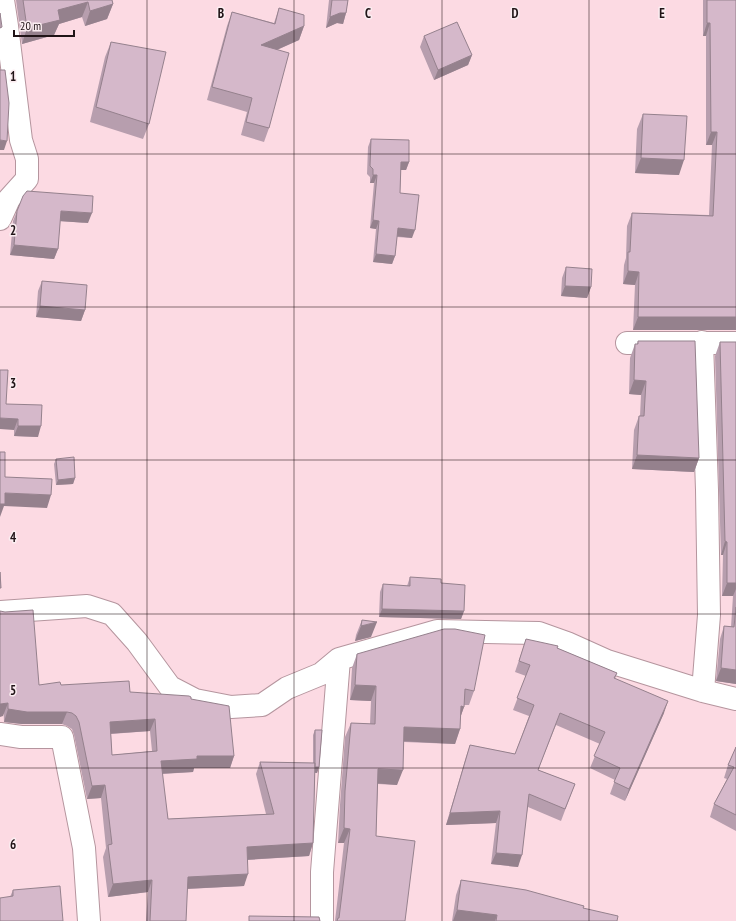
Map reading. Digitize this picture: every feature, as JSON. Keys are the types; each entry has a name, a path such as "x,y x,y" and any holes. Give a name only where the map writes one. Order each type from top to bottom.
{"street":[{"path":"0,219 9,199 27,179 27,160 21,140 3,0"},
{"path":"702,342 707,490 709,615 703,691"},
{"path":"627,343 736,343"},
{"path":"0,612 87,606 112,614 137,642 170,687 195,700 230,706 262,705 287,688 321,674 339,659 437,631 540,633 607,661 703,691 736,699"},
{"path":"322,921 322,872 339,659"},
{"path":"0,734 21,737 62,737 84,848 89,921"}],"building":[{"path":"23,0 112,0 113,4 90,11 88,2 58,10 60,20 27,28"},
{"path":"332,0 348,0 346,13 340,13 330,17"},
{"path":"707,0 736,0 736,317 638,317 639,272 628,271 628,252 630,252 632,213 713,216 717,132 711,132 710,23 707,23"},
{"path":"279,8 304,15 304,26 261,45 289,53 269,128 246,122 252,98 212,87 232,12 275,24"},
{"path":"0,13 2,27 0,28"},
{"path":"457,22 472,55 438,70 424,36"},
{"path":"111,42 166,52 149,124 96,107"},
{"path":"0,70 5,70 9,103 7,141 0,140"},
{"path":"643,114 687,116 684,160 641,158"},
{"path":"371,139 409,140 409,162 401,162 400,193 419,195 415,230 398,228 395,256 376,254 379,221 373,220 377,175 373,175 373,169 370,166"},
{"path":"27,191 93,196 92,213 61,211 58,249 14,245 17,211 23,196"},
{"path":"566,267 592,269 591,287 565,286"},
{"path":"42,281 87,285 85,310 40,306"},
{"path":"638,341 695,341 699,458 637,455 639,416 644,416 646,381 634,380 635,344 638,344"},
{"path":"720,342 736,342 736,583 727,583"},
{"path":"0,370 8,370 6,404 42,405 41,426 18,426 18,419 0,418"},
{"path":"0,452 5,452 5,477 52,479 51,495 5,493 5,504 0,504"},
{"path":"74,457 75,478 58,480 56,459"},
{"path":"410,577 441,579 441,583 465,585 464,611 382,609 383,584 410,586"},
{"path":"736,607 736,670 721,668 724,626 734,627"},
{"path":"33,610 39,685 60,682 61,685 129,681 130,692 189,696 191,699 229,706 234,756 197,756 197,759 161,761 168,819 274,814 260,762 315,763 313,843 247,847 248,874 188,877 186,921 150,921 152,880 113,884 108,845 112,844 105,785 92,786 79,722 76,716 67,712 27,712 8,709 8,703 0,704 0,611","holes":["155,719 157,751 112,755 110,722"]},
{"path":"362,620 377,622 361,626"},
{"path":"444,629 455,629 485,635 474,691 465,689 464,707 461,706 460,729 404,727 403,770 378,769 376,836 415,841 405,921 337,921 339,918 350,829 344,828 345,791 351,723 375,724 376,686 355,685 357,654"},
{"path":"526,639 558,646 557,648 617,673 614,678 668,701 629,789 614,782 620,768 594,756 605,732 560,713 538,770 575,784 565,809 529,794 522,855 496,853 500,811 450,813 470,745 515,754 534,705 517,698 530,665 519,661"},
{"path":"315,730 322,730 319,767 315,767"},
{"path":"736,747 736,815 714,804 734,767 728,765"},
{"path":"461,880 526,890 584,906 583,908 618,916 617,921 496,921 497,915 457,910"},
{"path":"60,886 63,921 0,921 0,898 13,896 13,890"},
{"path":"249,916 319,917 320,921 249,921"}]}
